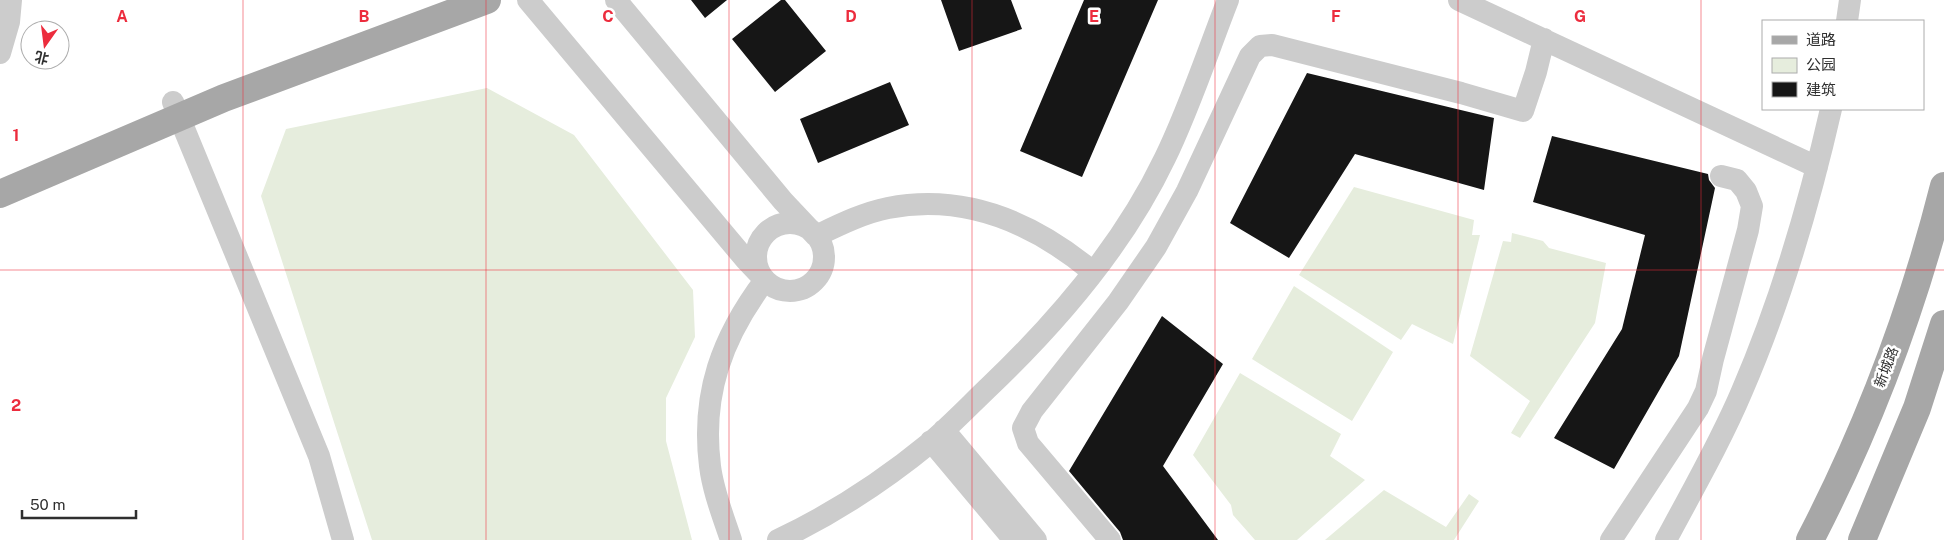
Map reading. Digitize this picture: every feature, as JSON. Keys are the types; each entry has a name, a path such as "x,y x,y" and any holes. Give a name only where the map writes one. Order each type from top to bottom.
{"main road":[{"path":"0,194 176,110 225,80 442,0"},
{"path":"0,179 176,110 224,98 487,0"},
{"name":"新城路","path":"1810,540 1855,447 1898,337 1935,223 1944,186"},
{"path":"1862,540 1917,408 1944,324"}],"street":[{"path":"0,53 6,37 11,0"},
{"path":"528,0 764,280 782,290 803,288 812,282 819,275 823,265 822,244 783,201 616,0"},
{"path":"778,540 823,516 901,465 938,436 1045,331 1093,272 1127,224 1166,158 1228,0"},
{"path":"1459,0 1818,167"},
{"path":"1847,20 1850,0"},
{"path":"1110,540 1028,443 1023,428 1032,411 1118,302 1156,247 1187,192 1250,56 1260,46 1272,45 1461,93 1523,111 1536,72 1544,39"},
{"path":"176,110 319,456 343,540"},
{"path":"1666,540 1715,450 1743,390 1768,325 1791,258 1818,167 1831,110"},
{"path":"1611,540 1698,408 1706,391 1748,230 1752,206 1746,191 1737,180 1721,176"},
{"path":"816,236 859,217 886,209 913,204 941,205 971,209 1002,217 1024,226 1073,255 1093,272"},
{"path":"764,280 756,260 756,249 768,231 777,225 798,224 808,228 816,236"},
{"path":"731,540 715,490 710,467 707,423 709,403 718,366 731,332 764,280"},
{"path":"938,436 1014,540"},
{"path":"938,436 1036,540"}],"green space":[{"path":"487,88 574,135 693,290 695,337 666,398 666,441 692,540 372,540 261,196 286,129"},
{"path":"1354,187 1474,220 1472,235 1480,235 1453,344 1412,324 1401,340 1299,275"},
{"path":"1512,233 1543,241 1549,248 1606,263 1595,323 1520,438 1511,433 1530,401 1470,356 1503,241 1511,242"},
{"path":"1294,286 1393,352 1352,421 1252,359"},
{"path":"1240,373 1341,434 1330,456 1365,480 1297,540 1255,540 1233,515 1231,505 1193,455"},
{"path":"1384,490 1446,527 1469,494 1479,501 1454,540 1325,540"}],"building":[{"path":"691,0 727,0 705,18"},
{"path":"781,0 785,0 826,51 775,92 732,39"},
{"path":"941,0 1011,0 1022,29 959,51"},
{"path":"1084,0 1158,0 1082,177 1020,151"},
{"path":"1307,73 1494,118 1484,190 1355,154 1289,258 1230,223"},
{"path":"890,82 909,125 818,163 800,119"},
{"path":"1552,136 1708,174 1709,180 1715,188 1679,356 1614,469 1554,438 1622,329 1645,235 1533,202"},
{"path":"1162,316 1223,364 1163,466 1218,540 1123,540 1120,532 1069,471"}]}
